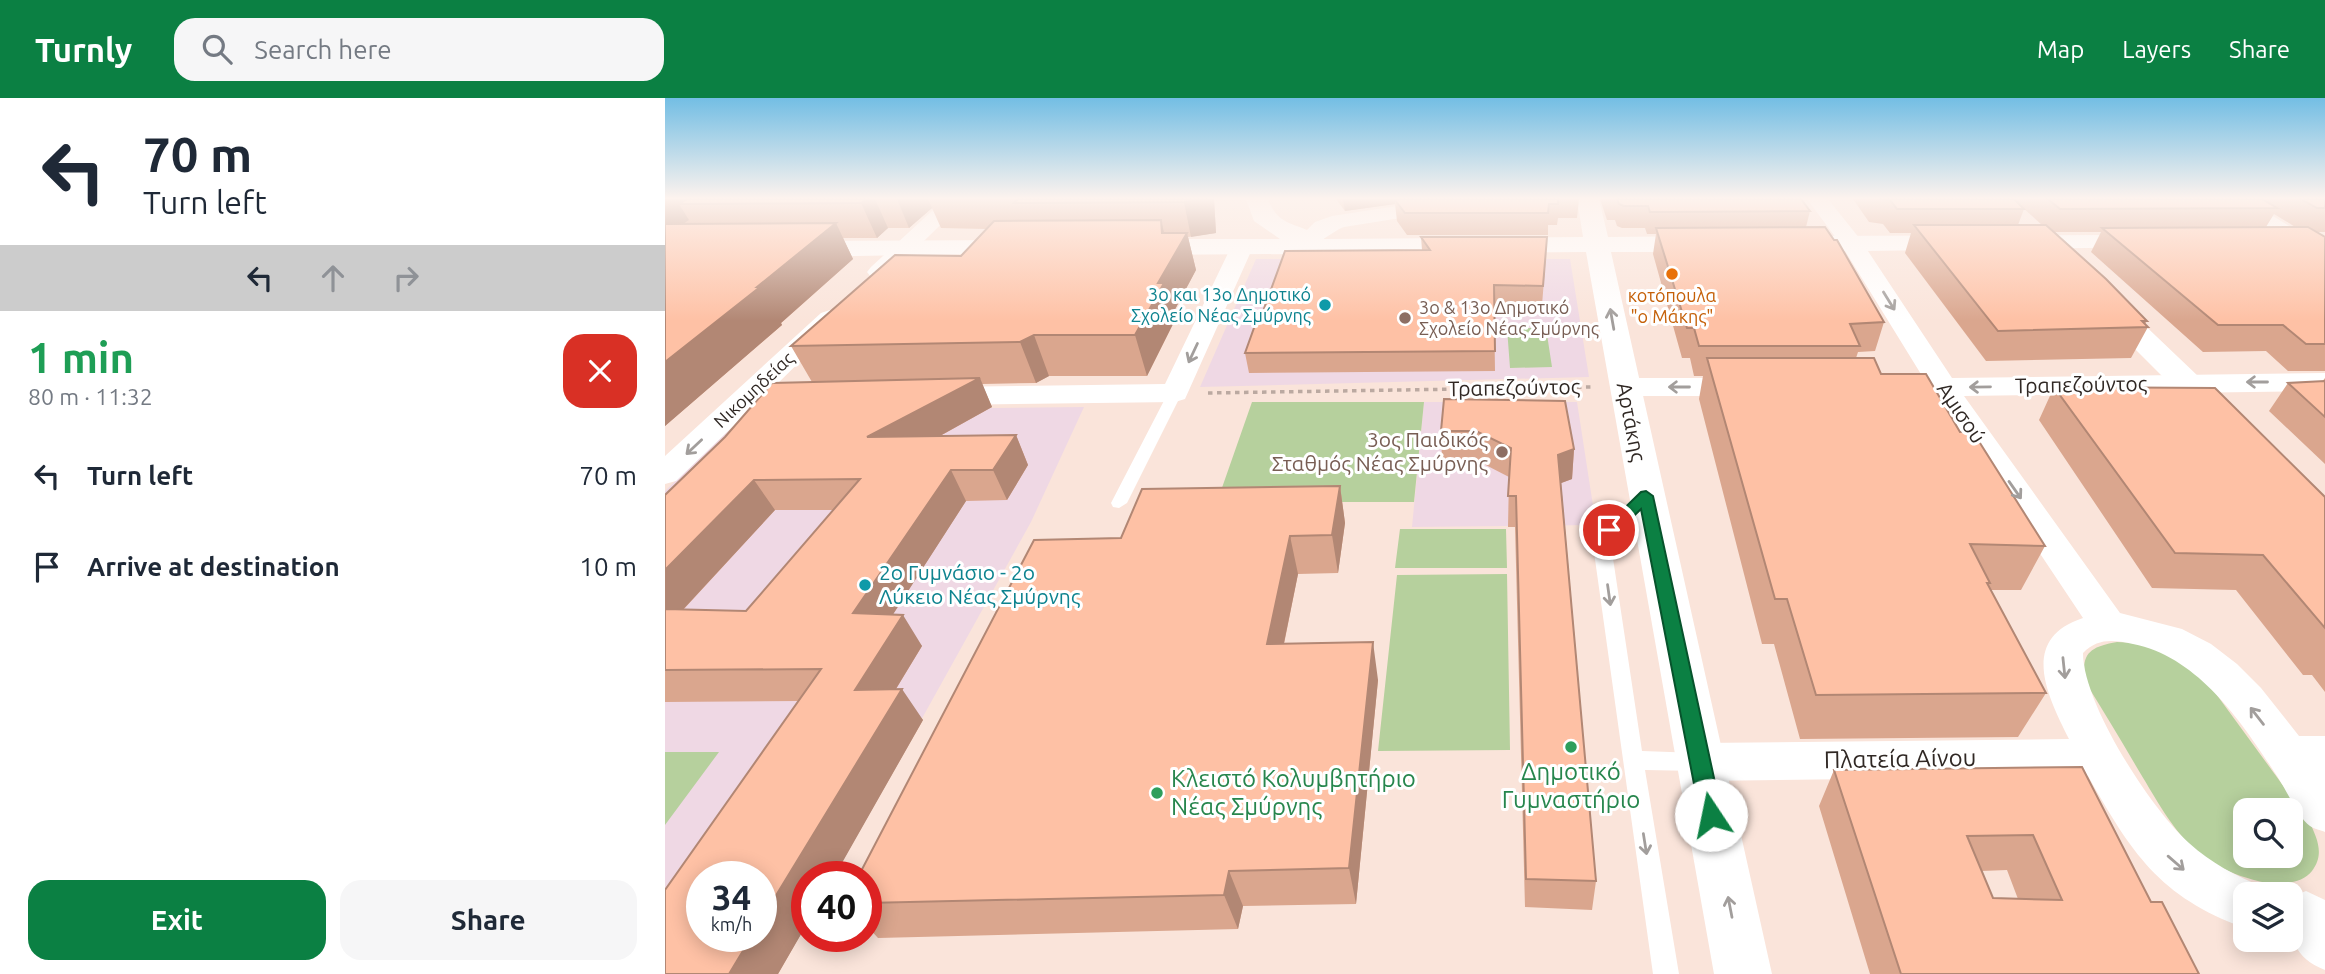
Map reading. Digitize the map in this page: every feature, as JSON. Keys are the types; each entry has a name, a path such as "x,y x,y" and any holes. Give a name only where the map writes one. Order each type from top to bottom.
{"street":[{"name":"Νικομηδείας","path":"665,474 913,240"},
{"path":"1192,247 1220,240"},
{"path":"1308,240 1318,243"},
{"name":"Αρτάκης","path":"1597,240 1624,387 1743,974"},
{"name":"Αμισού","path":"1850,240 1944,388 2108,625"},
{"path":"2039,240 2256,449"},
{"path":"2258,241 2325,241"},
{"path":"2299,241 2325,258"},
{"path":"1766,244 2177,242"},
{"path":"1117,247 1242,247 1318,243 1724,244"},
{"path":"911,397 1175,393 1242,247"},
{"path":"771,249 1037,248"},
{"name":"Τραπεζούντος","path":"1860,388 2325,382"},
{"path":"1624,387 1777,387"},
{"path":"745,399 828,398"},
{"path":"2233,899 2210,888 2168,856 2152,838 2100,757 2066,683 2062,662 2070,641 2080,634 2108,625 2160,636 2197,653 2227,678 2306,755 2325,811"},
{"name":"Πλατεία Αίνου","path":"1700,762 2100,757"}],"lane":[{"path":"1119,503 1175,393"},
{"path":"1646,496 1609,530 1602,545 1666,974"},
{"path":"1632,760 1700,762"}],"path":[{"name":"Τραπεζούντος","path":"1175,393 1624,387"}],"shaded area":[{"name":"3ο & 13ο Δημοτικό Σχολείο Νέας Σμύρνης","path":"1256,259 1570,259 1589,377 1200,387"},
{"name":"3ος Παιδικός Σταθμός Νέας Σμύρνης","path":"1424,402 1577,402 1596,525 1412,527"},
{"path":"1084,407 1031,522 843,861 791,861 791,930 777,935 777,861 686,861 686,952 727,952 665,974 665,491 749,411"}],"green space":[{"path":"1507,328 1546,328 1552,367 1510,368"},
{"path":"1252,402 1424,402 1414,502 1217,502"},
{"path":"1400,529 1506,529 1507,568 1395,568"},
{"path":"1507,574 1510,750 1378,751 1397,575"},
{"path":"2117,642 2138,643 2161,650 2203,676 2292,798 2233,798 2233,868 2303,868 2303,813 2317,840 2319,852 2316,865 2308,875 2292,882 2263,882 2241,876 2219,867 2201,855 2173,826 2086,683 2086,659 2089,653 2099,646"},
{"path":"665,752 719,752 665,825"}],"building":[{"path":"665,240 815,240 665,362"},
{"path":"976,240 1183,240 1158,283 1164,283 1135,335 1034,335 1020,342 791,346 895,255 961,256"},
{"path":"1423,240 1547,240 1543,286 1494,285 1495,351 1245,353 1285,251 1430,250"},
{"path":"1660,240 1837,240 1884,322 1850,324 1860,346 1699,346 1694,328 1687,328"},
{"path":"1926,240 2063,240 2106,279 2147,321 2142,321 2148,327 1998,331"},
{"path":"2116,240 2325,240 2325,344 2306,344 2283,325 2218,325"},
{"path":"1707,358 1874,358 1881,374 1926,374 1960,432 1973,432 2045,546 1970,544 1990,583 1987,583 2046,693 1816,695 1787,599 1775,599"},
{"path":"980,378 867,437 1016,435 993,470 951,470 853,613 903,615 855,690 902,689 797,861 791,861 791,871 777,894 777,861 686,861 686,952 742,952 729,974 665,974 665,890 821,669 665,670 665,609 746,611 860,479 754,480 665,570 665,495 725,437 772,383"},
{"path":"2325,381 2325,417 2288,383"},
{"path":"2054,387 2215,388 2325,497 2325,628 2263,555 2175,553"},
{"path":"1444,399 1565,401 1574,449 1558,455 1596,881 1526,879 1516,496 1508,496 1511,448 1476,431 1441,431"},
{"name":"Κλειστό Κολυμβητήριο Νέας Σμύρνης","path":"1340,486 1332,535 1290,536 1267,644 1373,642 1349,868 1229,871 1224,895 882,903 882,861 866,861 1034,540 1121,538 1142,489"},
{"path":"2082,767 2151,902 2162,902 2199,974 1901,974 1834,770","holes":["2033,835 2062,900 1993,898 1967,836"]}],"place":[{"name":"κοτόπουλα \"ο Μάκης\"","path":"1672,274"},
{"name":"3ο και 13ο Δημοτικό Σχολείο Νέας Σμύρνης","path":"1325,305"},
{"name":"3ο & 13ο Δημοτικό Σχολείο Νέας Σμύρνης","path":"1405,318"},
{"name":"3ος Παιδικός Σταθμός Νέας Σμύρνης","path":"1502,452"},
{"name":"2ο Γυμνάσιο - 2ο Λύκειο Νέας Σμύρνης","path":"865,585"},
{"name":"Δημοτικό Γυμναστήριο","path":"1571,747"},
{"name":"Κλειστό Κολυμβητήριο Νέας Σμύρνης","path":"1157,793"}],"route":[{"path":"1609,530 1646,496 1711,815"}]}
